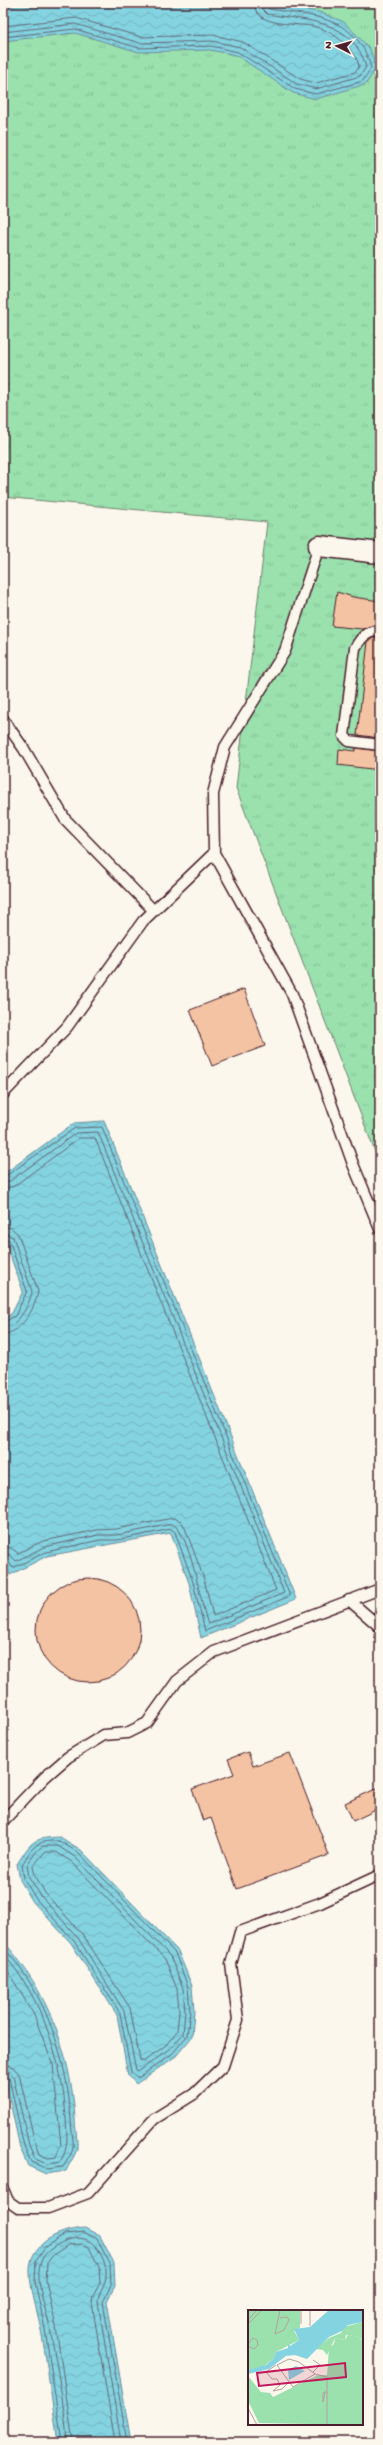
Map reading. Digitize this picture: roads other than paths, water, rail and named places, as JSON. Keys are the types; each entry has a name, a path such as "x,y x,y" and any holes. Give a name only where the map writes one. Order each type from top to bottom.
{"street":[{"path":"319,546 380,553"}],"lane":[{"path":"319,546 285,650 226,747 213,794 214,853 292,994 353,1164 380,1229"},
{"path":"380,631 374,631 362,636 355,648 344,736 349,741 380,745"},
{"path":"3,720 24,749 65,818 154,911"},
{"path":"3,1094 67,1027 143,921 214,853"},
{"path":"3,1821 45,1777 68,1757 104,1735 127,1734 147,1723 177,1681 214,1652 380,1589"},
{"path":"349,1600 380,1627"},
{"path":"3,2189 8,2201 18,2208 48,2208 88,2193 154,2119 194,2094 223,2066 238,2020 231,1964 240,1932 320,1903 380,1875"}],"water":[{"path":"3,3 260,3 319,12 344,22 370,49 376,68 366,84 316,99 293,93 236,55 210,50 139,52 75,33 3,41"},
{"path":"104,1121 296,1599 201,1638 189,1583 171,1533 47,1556 10,1575 3,1557 3,1320 12,1313 23,1291 3,1236 3,1183 5,1173 74,1123"},
{"path":"60,1837 81,1850 178,1951 192,1986 194,2011 192,2037 176,2056 136,2084 128,2075 117,2015 71,1943 33,1902 20,1880 17,1864 26,1850 38,1840"},
{"path":"3,1941 19,1960 44,2001 62,2047 73,2094 77,2142 76,2152 66,2171 46,2174 28,2166 20,2148 3,2069"},
{"path":"85,2228 100,2236 114,2263 115,2286 107,2301 131,2442 58,2442 43,2344 31,2284 30,2266 36,2251 47,2240 61,2233"}]}
